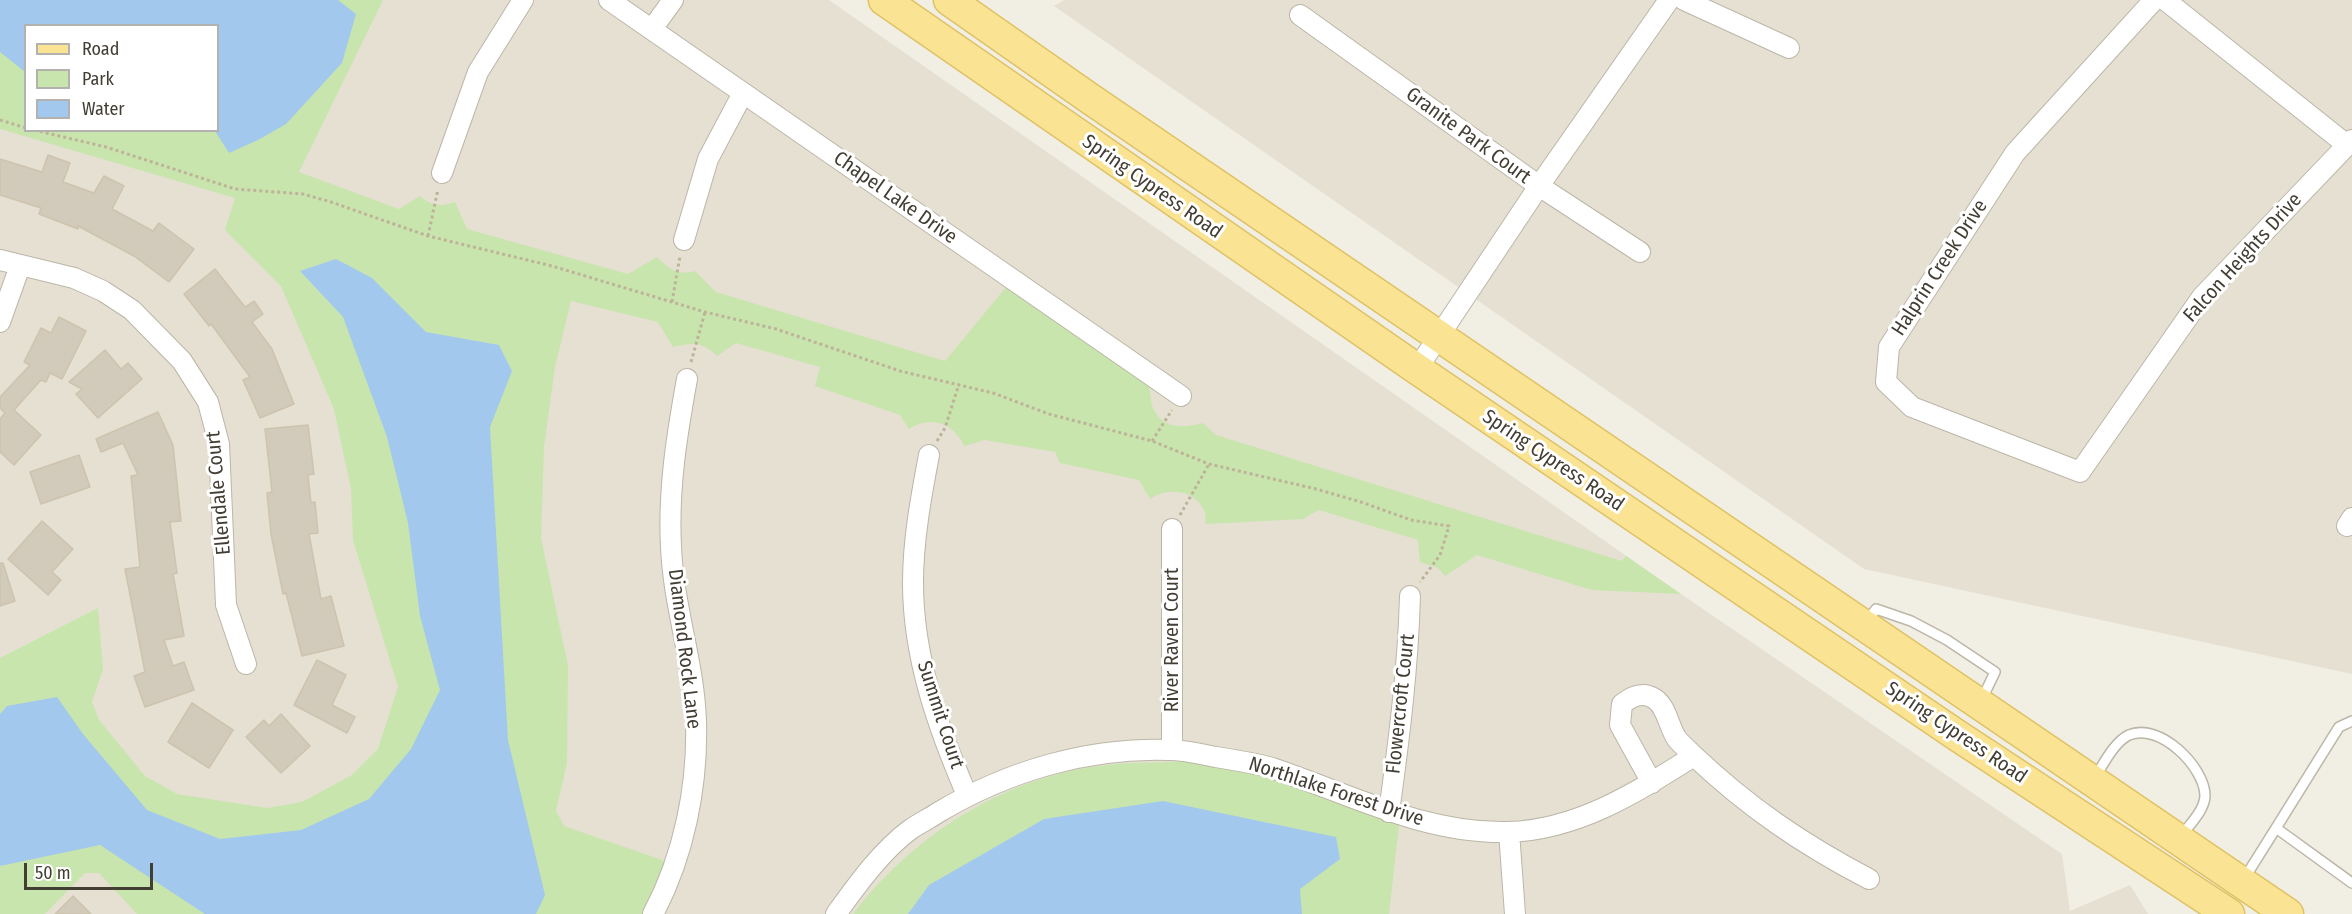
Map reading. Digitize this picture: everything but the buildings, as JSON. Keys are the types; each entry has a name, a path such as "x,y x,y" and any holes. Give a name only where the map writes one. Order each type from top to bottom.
{"main road":[{"name":"Spring Cypress Road","path":"884,0 1417,369 2221,912"},
{"name":"Spring Cypress Road","path":"949,0 1089,98 2288,914"},
{"path":"1069,129 1089,98"},
{"path":"1959,736 1979,704"},
{"path":"2221,912 2242,882"}],"street":[{"path":"442,173 478,72 523,0"},
{"name":"Chapel Lake Drive","path":"609,0 1181,396"},
{"path":"652,30 673,0"},
{"path":"1417,369 1539,186 1669,0"},
{"path":"1684,0 1789,48"},
{"name":"Halprin Creek Drive","path":"2080,472 1912,407 1886,382 1889,347 2015,153 2154,0"},
{"path":"2165,0 2349,142"},
{"name":"Granite Park Court","path":"1300,15 1539,186 1641,252"},
{"path":"684,240 708,159 743,93"},
{"name":"Falcon Heights Drive","path":"2080,472 2202,297 2349,142"},
{"name":"Ellendale Court","path":"0,260 20,266 49,270 74,278 103,291 132,310 182,361 208,402 219,444 226,605 246,664"},
{"path":"0,322 20,266"},
{"name":"Diamond Rock Lane","path":"653,914 680,848 690,805 695,761 696,720 678,609 671,546 671,486 677,433 687,378"},
{"name":"Summit Court","path":"929,455 916,531 913,583 915,614 929,693 939,725 967,795"},
{"name":"River Raven Court","path":"1172,530 1172,750"},
{"name":"Flowercroft Court","path":"1389,812 1402,717 1409,641 1410,596"},
{"path":"1652,783 1620,725 1622,704 1632,697 1643,695 1656,700 1677,738 1694,756 1766,817 1791,835 1869,879"},
{"name":"Northlake Forest Drive","path":"836,914 863,877 910,830 967,795 1012,777 1080,758 1144,750 1172,750 1270,768 1389,812 1455,828 1509,832 1594,814 1652,783 1694,756"},
{"path":"1509,832 1515,914"}],"lane":[{"path":"2242,882 2339,727 2352,721"},
{"path":"2092,781 2109,756 2128,735 2141,733 2163,740 2190,760 2199,774 2205,793 2204,802 2195,818 2178,839"},
{"path":"2276,828 2352,884"}],"path":[{"path":"0,120 24,127"},
{"path":"42,132 106,147 235,189 303,194 372,215 428,236 552,266 705,312 776,329 900,370 993,393 1049,414 1152,441 1209,464 1316,489 1411,520 1449,526 1440,555 1410,596"},
{"path":"428,236 442,173"},
{"path":"672,302 684,240"},
{"path":"687,378 705,312"},
{"path":"929,455 945,428 959,384"},
{"path":"1152,441 1181,396"},
{"path":"1172,530 1209,464"}],"shaded area":[{"path":"0,0 829,0 1681,594 2062,854 2070,911 2130,885 2148,914 0,914"},
{"path":"1064,0 2352,0 2352,674 1864,569 1054,6"}],"green space":[{"path":"0,0 383,0 299,172 399,209 420,196 436,205 455,202 467,229 628,274 657,257 665,265 679,272 695,271 716,292 945,361 1007,286 1148,384 1153,408 1157,415 1168,424 1189,426 1203,423 1216,435 1622,561 1626,556 1681,594 1592,590 1477,555 1445,576 1438,568 1420,562 1418,540 1319,510 1303,519 1206,524 1205,512 1200,503 1187,494 1164,493 1150,499 1139,480 1060,463 1055,452 985,440 964,446 960,438 948,427 933,422 909,429 900,415 815,386 820,367 736,343 717,356 697,344 673,347 658,322 571,301 555,367 544,447 541,538 568,666 567,763 556,811 564,826 665,861 643,914 137,914 99,873 85,873 45,914 0,914 0,658 98,608 103,669 92,702 99,720 145,776 177,794 267,808 302,802 352,775 378,749 398,687 353,540 351,489 334,409 281,286 225,230 235,198 0,129"},
{"path":"1190,762 1272,779 1399,825 1389,914 853,914 904,859 965,814 998,796 1069,771 1117,764"}],"water":[{"path":"0,0 338,0 356,14 342,63 286,124 229,153 216,132 219,132 219,24 24,24 24,71 0,52"},
{"path":"336,259 372,278 426,332 499,345 512,371 490,427 508,740 545,895 536,914 205,914 100,845 0,866 0,714 7,706 57,697 83,734 147,810 220,839 301,830 369,799 411,749 440,690 420,616 408,523 387,437 343,317 300,271"},
{"path":"1163,801 1336,837 1340,859 1300,889 1302,914 908,914 929,885 1044,819"}]}
